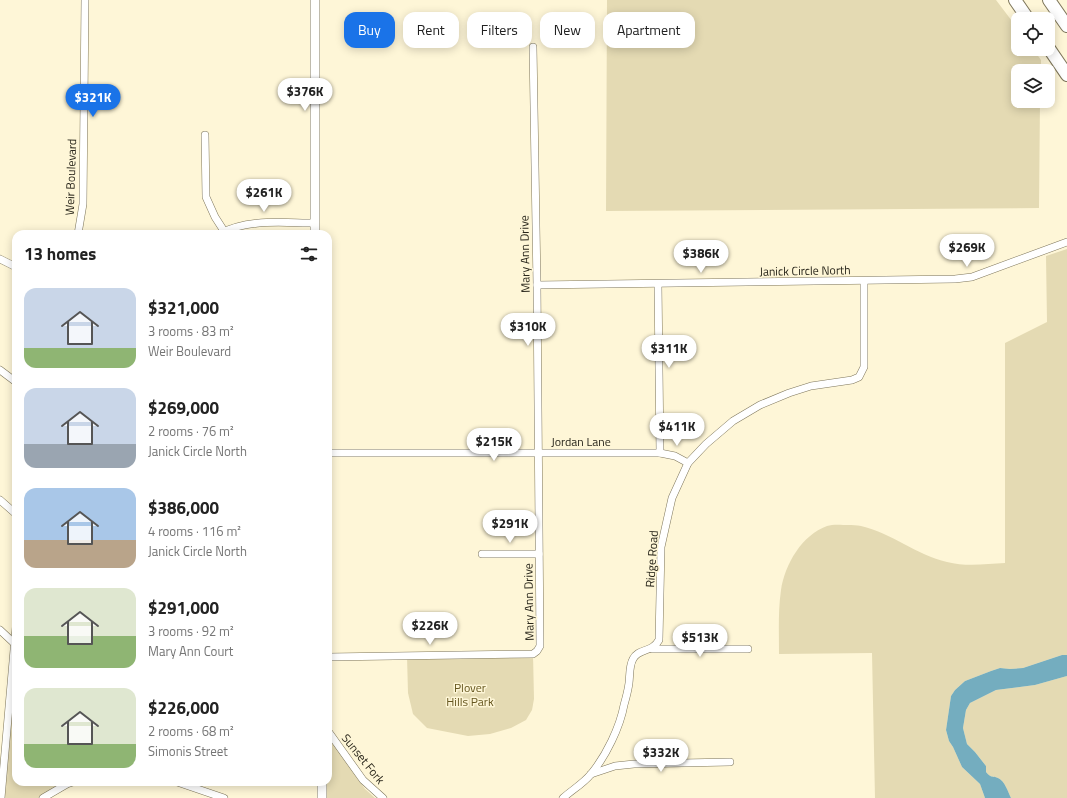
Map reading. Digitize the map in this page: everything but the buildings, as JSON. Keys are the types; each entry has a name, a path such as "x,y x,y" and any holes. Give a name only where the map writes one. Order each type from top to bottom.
{"highway":[{"path":"1015,0 1023,12"},
{"path":"1049,0 1067,26"},
{"path":"1054,56 1067,74"}],"street":[{"name":"Weir Boulevard","path":"79,230 83,204 85,0"},
{"path":"315,0 315,230"},
{"name":"Mary Ann Drive","path":"332,657 533,654 540,646 537,285 533,47"},
{"path":"205,136 206,197 221,230"},
{"path":"229,230 239,226 265,222 315,223"},
{"name":"Janick Circle North","path":"537,285 938,280 972,276 1067,242"},
{"path":"0,260 12,265"},
{"name":"Ridge Road","path":"652,649 659,640 661,547 672,498 688,463 706,444 733,421 760,405 811,386 852,380 858,377 864,367 864,281"},
{"path":"658,284 660,453"},
{"path":"0,370 12,379"},
{"name":"Jordan Lane","path":"332,453 660,453 669,454 688,463"},
{"path":"0,500 12,510"},
{"path":"482,554 539,554"},
{"path":"0,630 12,641"},
{"path":"563,798 591,774 612,740 623,713 634,656 652,649 748,649"},
{"path":"1,798 12,677"},
{"name":"Sunset Fork","path":"332,737 363,780 383,798"},
{"path":"591,774 615,766 634,764 730,762"},
{"path":"42,798 63,786"},
{"path":"189,786 224,798"},
{"path":"322,786 322,798"}],"green space":[{"path":"607,0 996,0 1011,20 1011,56 1038,56 1041,60 1041,64 1011,64 1011,108 1040,108 1039,208 606,211 607,48 695,48 695,12 607,12"},
{"path":"1067,249 1067,655 1062,655 1023,668 1000,668 991,671 965,681 951,696 946,730 949,741 962,767 980,784 985,798 875,798 872,653 779,654 780,598 786,570 796,552 810,536 827,526 835,525 858,525 872,529 936,559 954,564 969,565 1005,563 1005,343 1047,322 1046,256"},
{"name":"Plover Hills Park","path":"533,654 534,699 532,710 526,720 511,728 490,734 468,736 427,728 413,714 408,693 407,656"},
{"path":"1067,676 1067,798 1011,798 1003,782 986,772 986,766 967,744 963,728 966,710 970,703 996,690 1035,685"},
{"path":"12,686 12,786 66,786 43,798 1,798"},
{"path":"332,743 365,789 375,798 326,798 326,786 332,786"}],"water":[{"path":"1062,655 1067,655 1067,676 1035,685 996,690 970,703 966,710 963,728 967,744 986,766 986,772 1003,782 1011,798 985,798 980,784 962,767 949,741 946,730 951,696 965,681 991,671 1000,668 1023,668"}]}
